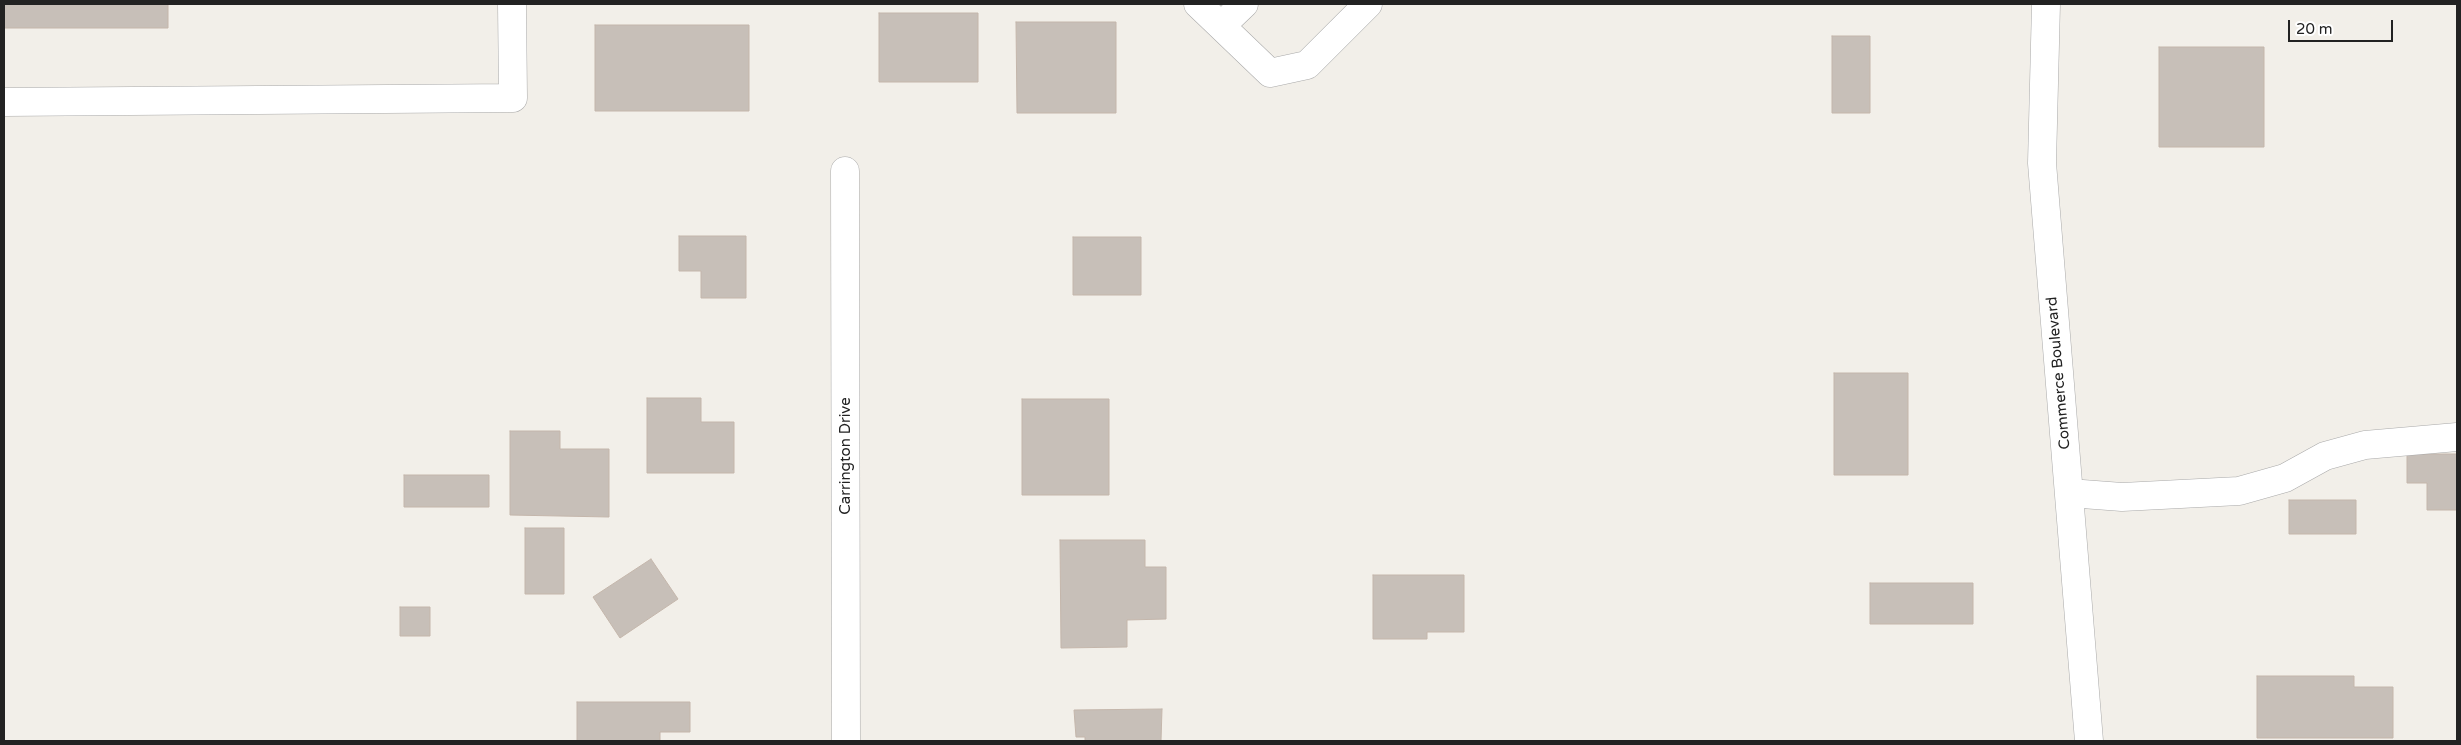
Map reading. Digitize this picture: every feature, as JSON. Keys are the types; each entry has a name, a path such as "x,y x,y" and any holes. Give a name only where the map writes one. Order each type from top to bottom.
{"street":[{"path":"4,102 513,98 512,4"},
{"path":"1198,4 1270,74 1306,65 1368,4"},
{"path":"1221,26 1244,4"},
{"name":"Commerce Boulevard","path":"2046,4 2042,163 2089,741"},
{"name":"Carrington Drive","path":"845,171 846,741"},
{"path":"2069,493 2122,498 2239,491 2285,478 2325,456 2365,445 2457,437"}],"building":[{"path":"4,4 168,4 168,28 4,28"},
{"path":"879,13 978,13 978,82 879,82"},
{"path":"1016,22 1116,22 1116,113 1017,113"},
{"path":"595,25 749,25 749,111 595,111"},
{"path":"1832,36 1870,36 1870,113 1832,113"},
{"path":"2159,47 2264,47 2264,147 2159,147"},
{"path":"679,236 746,236 746,298 701,298 701,271 679,271"},
{"path":"1073,237 1141,237 1141,295 1073,295"},
{"path":"1834,373 1908,373 1908,475 1834,475"},
{"path":"647,398 701,398 701,422 734,422 734,473 647,473"},
{"path":"1022,399 1109,399 1109,495 1022,495"},
{"path":"510,431 560,431 560,449 609,449 609,517 510,515"},
{"path":"2407,454 2457,454 2457,510 2427,510 2427,483 2407,483"},
{"path":"404,475 489,475 489,507 404,507"},
{"path":"2289,500 2356,500 2356,534 2289,534"},
{"path":"525,528 564,528 564,594 525,594"},
{"path":"1060,540 1145,540 1145,567 1166,567 1166,619 1127,620 1127,647 1061,648"},
{"path":"651,559 678,599 620,638 593,597"},
{"path":"1373,575 1464,575 1464,632 1427,632 1427,639 1373,639"},
{"path":"1870,583 1973,583 1973,624 1870,624"},
{"path":"400,607 430,607 430,636 400,636"},
{"path":"2257,676 2354,676 2354,687 2393,687 2393,738 2257,738"},
{"path":"577,702 690,702 690,732 660,732 660,741 577,741"},
{"path":"1162,709 1161,741 1085,741 1085,737 1076,737 1074,710"}]}
